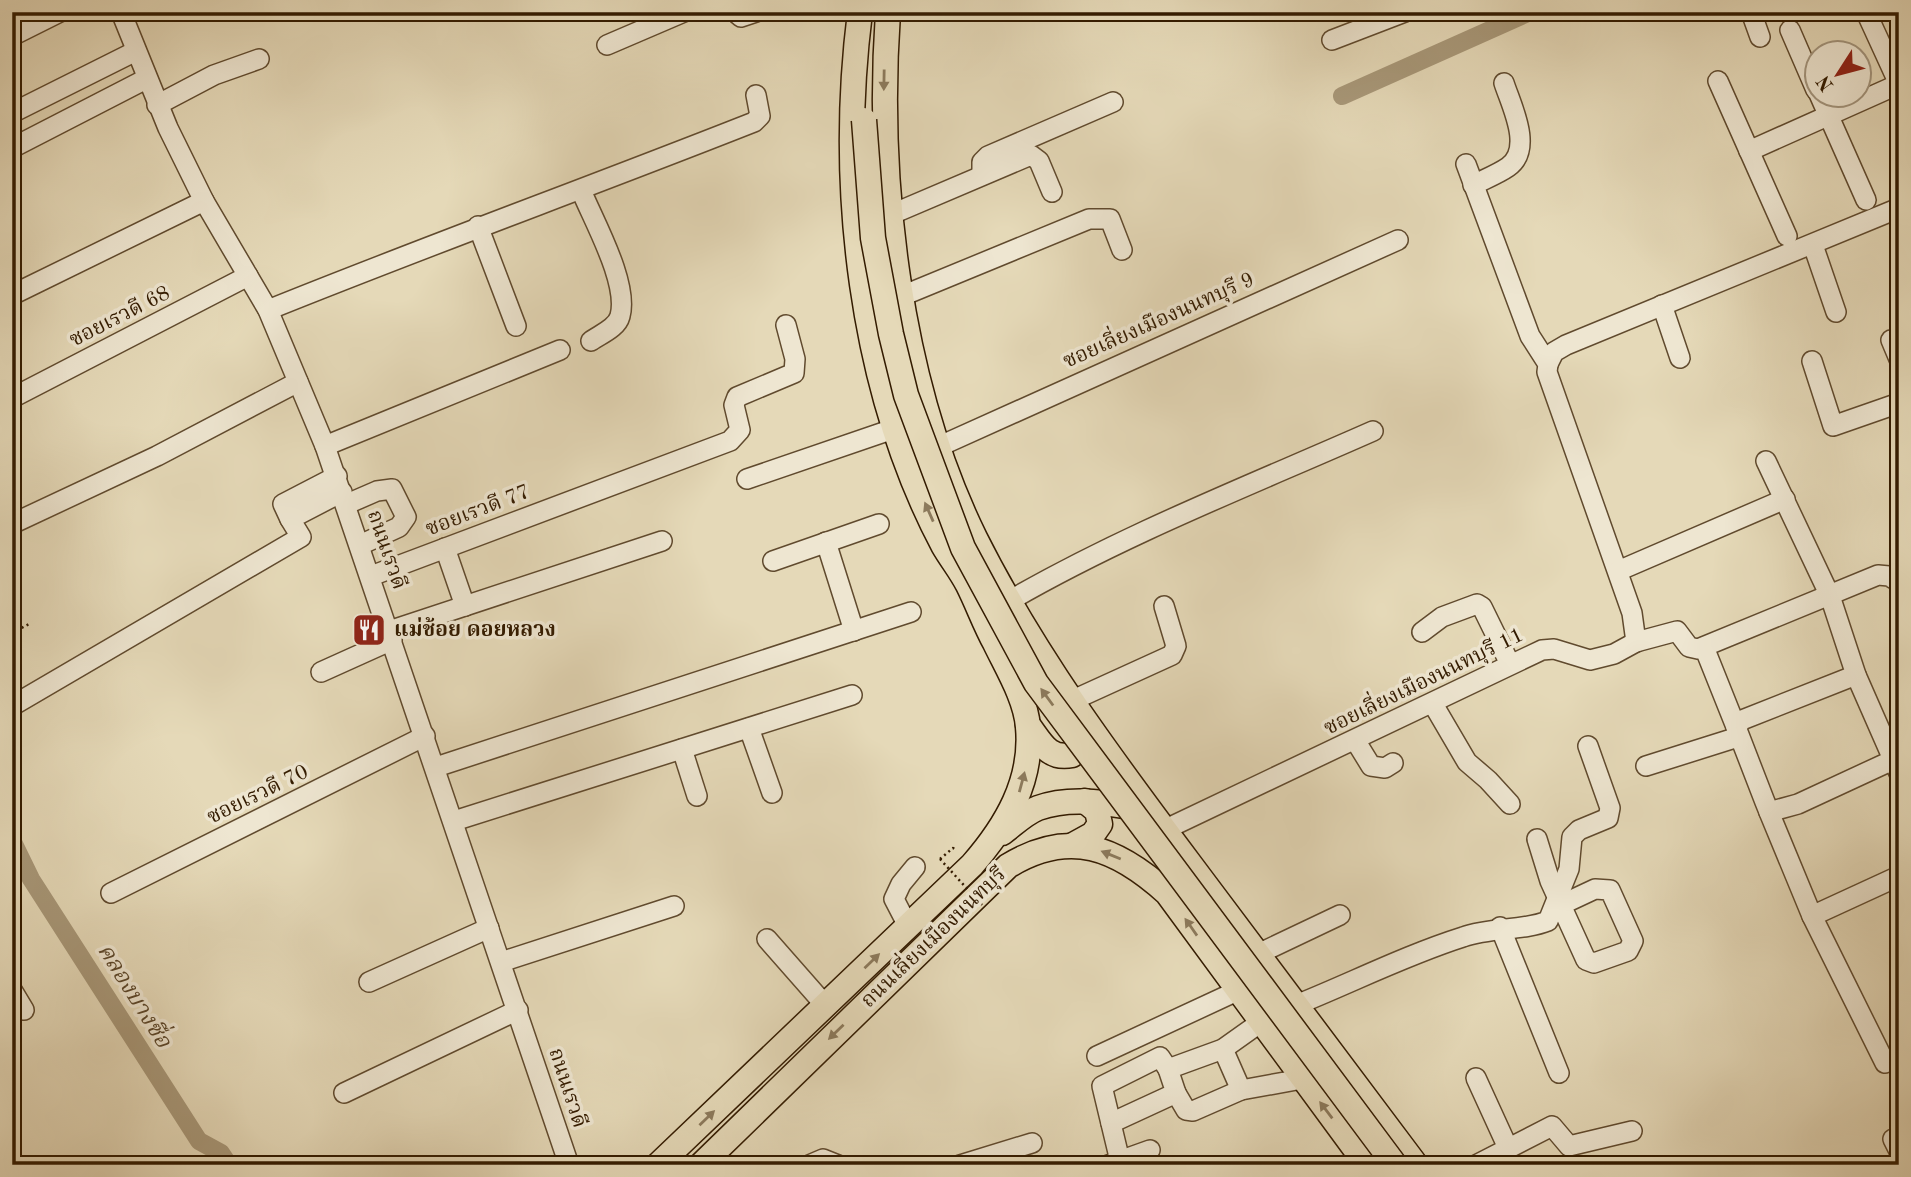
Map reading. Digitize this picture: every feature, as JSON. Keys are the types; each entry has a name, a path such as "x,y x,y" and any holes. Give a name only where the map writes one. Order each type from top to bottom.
{"main road":[{"path":"888,12 884,99 890,215 902,296 909,336 940,446 974,536 1009,601 1073,704 1149,810 1416,1165"},
{"path":"859,22 873,238 891,334 906,395 963,548 1037,683 1395,1165"},
{"name":"ถนนเลี่ยงเมืองนนทบุรี","path":"859,22 852,79 851,148 857,234 888,430 914,477 943,545 967,583 1007,667 1028,725 1024,780 998,835"},
{"path":"1028,725 1049,753 1061,758 1072,755 1078,746 1073,704"},
{"path":"1073,845 1093,834 1100,824 1097,811 1085,801"},
{"name":"ถนนเลี่ยงเมืองนนทบุรี","path":"658,1165 972,865 998,835 1036,809 1085,801 1149,810"},
{"name":"ถนนเลี่ยงเมืองนนทบุรี","path":"704,1164 1009,866 1030,853 1073,845 1116,855 1167,893 1367,1165"}],"street":[{"path":"12,36 60,12"},
{"name":"ถนนเรวดี","path":"121,12 157,105 204,201 268,310 325,446 518,1010 566,1164"},
{"path":"607,45 684,12"},
{"path":"1332,40 1405,12"},
{"path":"1751,12 1760,37"},
{"path":"1749,151 1899,84 1866,12"},
{"path":"1790,30 1802,57"},
{"path":"12,113 136,51"},
{"path":"157,105 214,75 258,59"},
{"path":"12,148 146,79"},
{"path":"1718,81 1787,236"},
{"path":"1473,185 1509,166 1519,150 1520,135 1504,83"},
{"path":"268,310 478,226 581,190 754,122 760,116 756,96"},
{"path":"982,175 982,162 988,156 1113,102"},
{"path":"1825,108 1866,200"},
{"path":"890,215 982,175 1036,156 1052,192"},
{"path":"1466,164 1530,336 1548,364"},
{"path":"581,190 620,284 620,317 615,326 592,341"},
{"path":"12,295 204,201"},
{"path":"1636,642 1632,613 1619,571 1547,372 1554,352 1899,208"},
{"path":"902,296 1089,219 1110,219 1122,250"},
{"path":"478,226 516,326"},
{"name":"ซอยเลี่ยงเมืองนนทบุรี 9","path":"940,446 1398,240"},
{"path":"1813,245 1836,312"},
{"name":"ซอยเรวดี 68","path":"12,398 248,276"},
{"path":"1662,305 1681,358"},
{"name":"ซอยเรวดี 77","path":"371,576 734,438 740,425 734,405 737,397 794,373 795,359 786,326"},
{"path":"1891,340 1899,359"},
{"path":"325,446 560,350"},
{"path":"1812,361 1833,426 1899,403"},
{"path":"12,524 157,456 298,382"},
{"path":"747,479 888,430"},
{"path":"1009,601 1075,563 1129,537 1373,431"},
{"path":"1766,461 1830,596 1856,676 1896,767 1798,804 1769,812"},
{"path":"12,706 301,537 283,504 342,491 392,489 406,517 399,527 360,545"},
{"path":"1619,571 1785,499"},
{"path":"773,561 879,524"},
{"path":"321,672 391,635 465,606 662,541"},
{"path":"826,542 854,631"},
{"path":"445,548 465,606"},
{"path":"1885,1063 1812,916 1704,647 1878,575 1889,576 1899,582"},
{"path":"1422,632 1442,617 1476,604 1482,607 1510,664"},
{"path":"1073,704 1172,655 1176,646 1164,606"},
{"path":"436,767 911,612"},
{"name":"ซอยเลี่ยงเมืองนนทบุรี 11","path":"1164,830 1542,650 1554,649 1590,660 1614,654 1636,642 1677,631 1692,649 1704,647"},
{"path":"1646,766 1737,732 1742,720 1856,676"},
{"path":"454,821 852,695"},
{"path":"1433,704 1466,762 1489,780 1510,804"},
{"path":"749,728 772,793"},
{"name":"ซอยเรวดี 70","path":"111,893 425,736"},
{"path":"1355,740 1371,766 1385,768 1393,763"},
{"path":"1296,1006 1462,937 1500,927 1536,926 1548,922 1561,899 1569,869 1572,837 1578,830 1608,818 1610,808 1588,746"},
{"path":"682,749 697,796"},
{"path":"1537,839 1550,881 1561,899"},
{"path":"908,926 894,899 901,884 915,867"},
{"path":"1812,916 1899,876"},
{"path":"501,962 674,906"},
{"path":"1258,954 1340,915"},
{"path":"1500,927 1559,1073"},
{"path":"369,982 489,928"},
{"path":"767,939 825,1005"},
{"path":"12,990 24,1010"},
{"path":"1097,1056 1237,991"},
{"path":"344,1093 518,1010"},
{"path":"1168,1069 1223,1049 1261,1022"},
{"path":"1223,1049 1241,1090"},
{"path":"1150,1150 1114,1163 1111,1123 1102,1086 1156,1058 1163,1059 1176,1093 1186,1110 1193,1111 1241,1090 1302,1079"},
{"path":"1476,1078 1508,1148"},
{"path":"1111,1123 1176,1093"},
{"path":"1476,1165 1552,1126 1569,1146 1632,1131"},
{"path":"960,1165 1032,1143"},
{"path":"809,1165 822,1159 838,1165"}],"path":[{"path":"12,633 29,624"},
{"path":"953,848 940,859 982,905"}],"waterway":[{"path":"1342,96 1530,12"},
{"name":"คลองบางซื่อ","path":"12,840 31,879 199,1141 221,1153 229,1165"}],"place":[{"name":"แม่ช้อย ดอยหลวง","path":"369,630"}]}
